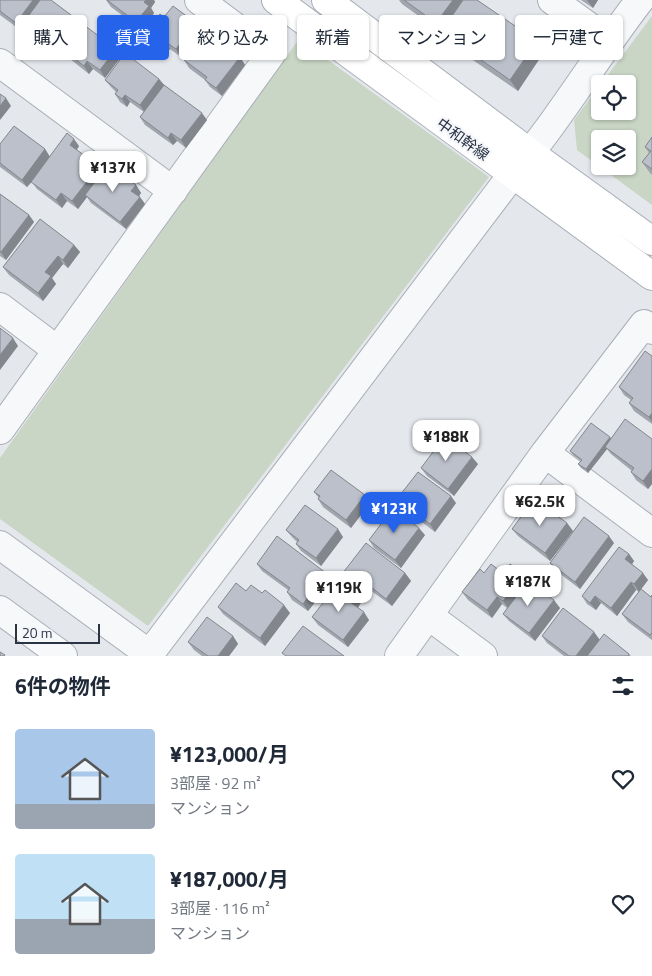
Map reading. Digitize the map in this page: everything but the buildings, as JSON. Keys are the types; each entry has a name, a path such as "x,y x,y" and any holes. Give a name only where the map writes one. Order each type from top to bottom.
{"main road":[{"name":"中和幹線","path":"276,0 652,276"},
{"name":"中和幹線","path":"326,0 530,153 652,241"}],"street":[{"path":"0,430 271,54 199,0"},
{"path":"552,0 573,15"},
{"path":"623,22 640,0"},
{"path":"0,546 150,655 530,153 596,60"},
{"path":"0,63 173,191"},
{"path":"0,307 58,350"},
{"path":"399,656 545,453 644,324 652,330"},
{"path":"545,453 652,533"},
{"path":"0,610 63,656"},
{"path":"429,616 483,656"}],"green space":[{"path":"652,16 652,205 611,175 636,175 636,130 591,130 591,160 577,150 574,120 591,97 591,120 636,120 636,75 608,75 619,60 623,60 623,55"},
{"path":"297,42 297,60 328,60 489,177 148,626 0,519 0,458 284,60 287,60 287,56"}]}
